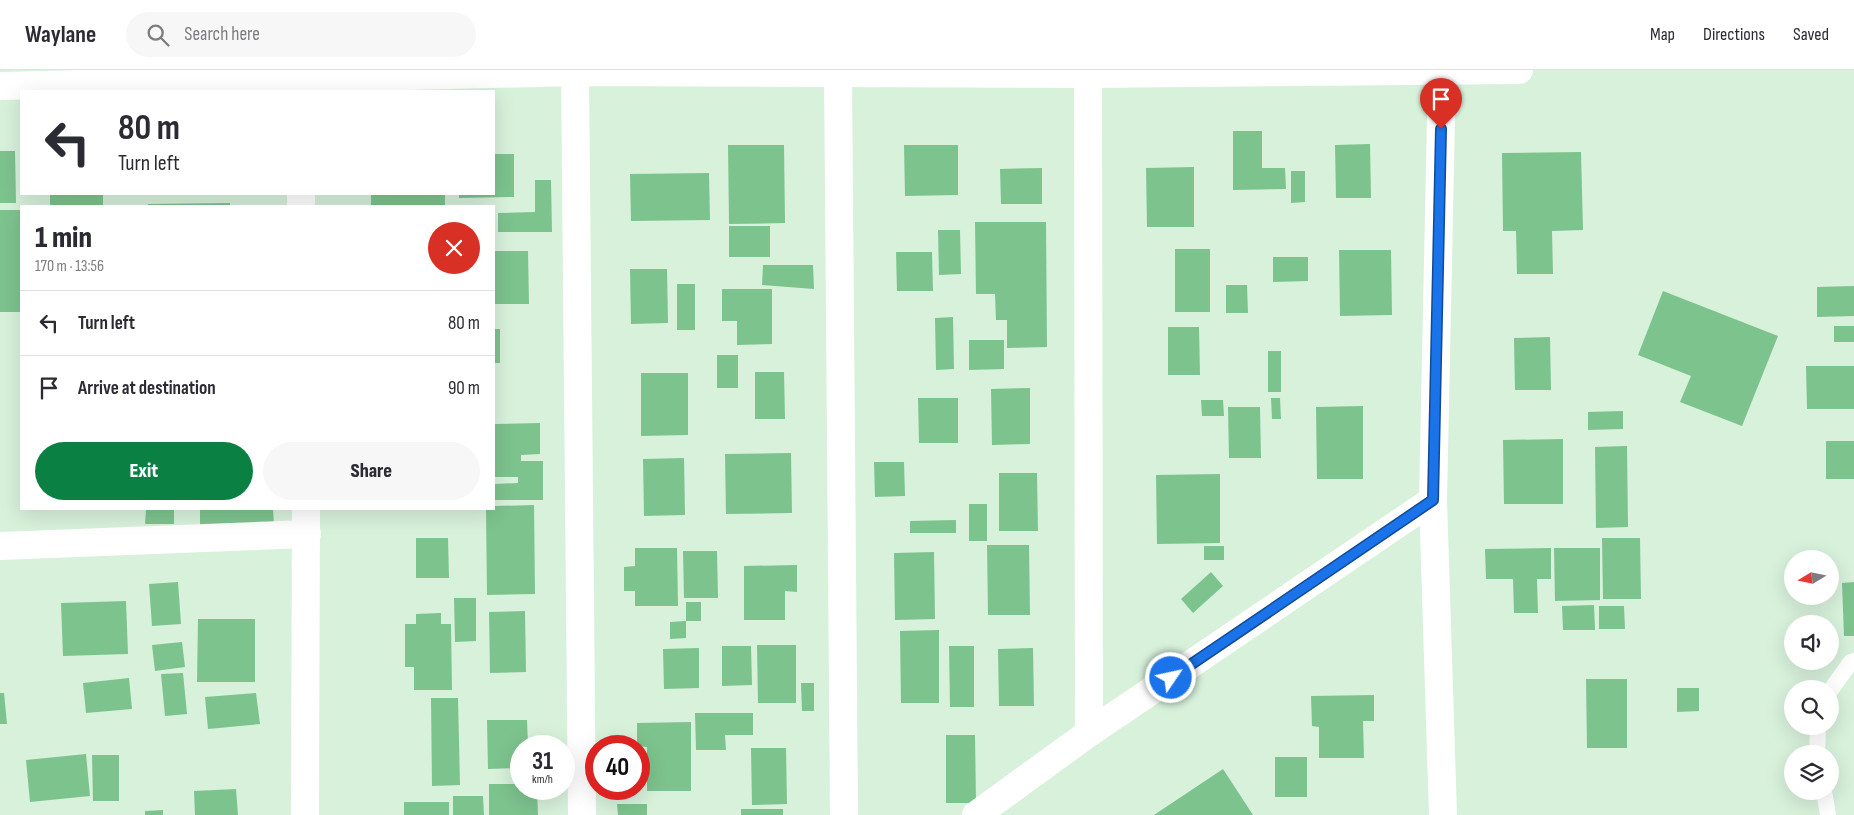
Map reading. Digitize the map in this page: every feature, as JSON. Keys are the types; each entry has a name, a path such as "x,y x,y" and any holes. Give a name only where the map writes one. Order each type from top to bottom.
{"street":[{"path":"1442,70 1433,500 1443,815"},
{"path":"0,86 299,85 576,72 1088,74 1519,70"},
{"path":"576,72 582,815"},
{"path":"838,72 844,815"},
{"path":"1088,74 1089,733"},
{"path":"976,815 1089,733 1433,500"},
{"path":"0,546 307,521 305,815"}],"lane":[{"path":"1838,680 1850,663 1854,661"},
{"path":"1826,800 1828,815"}],"building":[{"path":"1233,131 1262,131 1262,168 1285,168 1286,189 1233,190"},
{"path":"1370,144 1371,198 1336,198 1335,145"},
{"path":"728,145 784,145 785,223 729,224"},
{"path":"904,145 958,145 958,195 905,196"},
{"path":"0,151 15,151 16,203 0,203"},
{"path":"1581,152 1583,230 1552,231 1553,274 1517,274 1516,231 1503,231 1502,153"},
{"path":"495,154 514,154 514,197 459,198 459,195 495,195"},
{"path":"1194,167 1194,227 1147,227 1146,168"},
{"path":"1042,168 1042,204 1001,204 1000,169"},
{"path":"1291,171 1305,171 1305,202 1291,203"},
{"path":"709,173 710,220 631,221 630,174"},
{"path":"535,180 551,180 552,232 498,232 498,213 535,212"},
{"path":"50,195 103,195 103,205 50,205"},
{"path":"371,195 445,195 445,205 371,205"},
{"path":"230,203 230,205 148,205"},
{"path":"0,210 20,210 20,312 0,312"},
{"path":"975,222 1046,222 1047,347 1007,348 1007,320 996,320 995,294 976,294"},
{"path":"729,226 770,226 770,257 729,257"},
{"path":"938,230 960,230 961,274 939,275"},
{"path":"1175,249 1210,249 1210,312 1175,312"},
{"path":"1339,250 1391,250 1392,315 1340,316"},
{"path":"495,251 528,251 529,304 495,304"},
{"path":"896,252 932,252 933,291 897,291"},
{"path":"1273,257 1308,257 1308,281 1273,282"},
{"path":"763,265 813,265 814,289 762,285"},
{"path":"630,269 667,269 668,323 631,324"},
{"path":"677,284 695,284 695,330 677,330"},
{"path":"1226,285 1247,285 1248,313 1226,313"},
{"path":"1854,286 1854,316 1817,317 1817,287"},
{"path":"722,289 772,289 772,344 737,345 737,321 722,321"},
{"path":"1663,291 1778,336 1742,426 1680,402 1691,376 1638,355"},
{"path":"953,317 954,369 936,370 935,318"},
{"path":"1834,326 1854,326 1854,342 1834,342"},
{"path":"1168,327 1199,327 1200,375 1168,375"},
{"path":"495,329 500,329 500,363 495,363"},
{"path":"1550,337 1551,390 1515,390 1514,338"},
{"path":"969,340 1004,340 1004,369 969,370"},
{"path":"1268,351 1281,351 1281,392 1268,392"},
{"path":"717,355 738,355 738,388 717,388"},
{"path":"1806,366 1854,366 1854,409 1807,409"},
{"path":"755,372 784,372 785,419 755,419"},
{"path":"641,373 688,373 688,435 641,436"},
{"path":"1030,388 1030,444 992,445 991,389"},
{"path":"918,398 958,398 958,443 919,443"},
{"path":"1271,398 1280,398 1281,419 1272,419"},
{"path":"1201,400 1223,400 1224,416 1202,416"},
{"path":"1363,406 1363,479 1317,479 1316,407"},
{"path":"1228,407 1260,407 1261,458 1229,458"},
{"path":"1623,411 1623,429 1588,430 1588,412"},
{"path":"540,423 540,454 521,455 521,461 543,461 543,500 495,500 495,484 518,483 518,477 495,477 495,424"},
{"path":"1563,439 1563,504 1504,504 1503,440"},
{"path":"1826,441 1854,441 1854,479 1826,479"},
{"path":"1627,446 1628,527 1596,528 1595,447"},
{"path":"791,453 792,513 726,514 725,454"},
{"path":"684,458 685,515 644,516 643,459"},
{"path":"874,462 904,462 905,496 875,497"},
{"path":"999,473 1037,473 1038,531 999,531"},
{"path":"1220,474 1220,543 1157,544 1156,475"},
{"path":"969,504 987,504 987,541 969,541"},
{"path":"534,505 535,594 487,595 486,510 495,510 495,506"},
{"path":"146,510 174,510 174,524 145,524"},
{"path":"200,510 273,510 274,524 200,525"},
{"path":"956,520 956,533 910,533 910,521"},
{"path":"416,538 448,538 449,578 416,578"},
{"path":"1602,538 1640,538 1641,599 1603,599"},
{"path":"987,545 1029,545 1030,615 988,615"},
{"path":"1204,546 1224,546 1224,560 1204,560"},
{"path":"635,548 677,548 678,606 635,606 635,591 624,591 624,567 635,566"},
{"path":"1551,548 1551,579 1537,579 1538,613 1514,613 1513,579 1486,579 1485,549"},
{"path":"1554,548 1600,548 1600,600 1555,601"},
{"path":"683,551 717,551 718,598 684,598"},
{"path":"934,552 935,619 895,620 894,553"},
{"path":"797,565 797,592 785,591 785,620 744,620 744,566"},
{"path":"1211,572 1223,586 1193,613 1181,599"},
{"path":"178,582 181,624 152,626 149,584"},
{"path":"1854,582 1854,636 1844,636 1842,583"},
{"path":"454,598 476,598 476,641 455,642"},
{"path":"126,601 128,654 63,656 61,603"},
{"path":"686,602 701,602 701,621 686,621"},
{"path":"1594,605 1595,630 1563,630 1562,606"},
{"path":"1599,606 1624,606 1625,629 1599,629"},
{"path":"525,611 526,672 490,673 489,612"},
{"path":"441,613 441,624 451,624 452,690 414,690 414,667 405,667 405,624 416,624 416,614"},
{"path":"198,619 255,619 255,682 197,682"},
{"path":"686,621 686,638 670,639 670,622"},
{"path":"939,630 939,703 901,703 900,631"},
{"path":"182,642 185,667 155,671 152,645"},
{"path":"757,645 796,645 796,703 758,703"},
{"path":"722,646 751,646 752,685 722,686"},
{"path":"949,646 974,646 974,707 950,707"},
{"path":"699,648 699,688 664,689 663,649"},
{"path":"1033,648 1034,706 999,706 998,649"},
{"path":"183,673 187,714 165,716 161,674"},
{"path":"129,678 132,709 86,713 83,683"},
{"path":"1586,679 1627,679 1627,748 1587,748"},
{"path":"801,683 814,683 814,711 802,711"},
{"path":"1677,688 1699,688 1699,711 1677,712"},
{"path":"0,693 4,693 7,724 0,724"},
{"path":"256,693 260,724 208,729 205,697"},
{"path":"1374,695 1374,721 1363,721 1364,758 1319,758 1319,727 1312,726 1311,696"},
{"path":"431,698 458,698 460,785 432,786"},
{"path":"695,713 753,713 753,735 725,735 726,750 696,750"},
{"path":"487,720 527,720 528,735 510,735 510,768 488,769"},
{"path":"691,722 691,791 650,791 650,735 637,735 637,723"},
{"path":"946,735 975,735 976,803 946,803"},
{"path":"751,748 786,748 787,804 752,805"},
{"path":"86,754 90,796 30,802 26,760"},
{"path":"92,755 119,755 119,801 93,801"},
{"path":"1275,757 1307,757 1307,797 1275,797"},
{"path":"1223,769 1253,815 1154,815"},
{"path":"489,784 510,784 510,800 537,800 538,815 489,815"},
{"path":"236,789 238,815 195,815 194,791"},
{"path":"453,796 483,796 484,815 453,815"},
{"path":"404,802 449,802 449,815 404,815"},
{"path":"617,804 647,804 647,815 618,815"},
{"path":"741,809 783,809 783,815 741,815"},
{"path":"163,810 163,815 145,815 145,811"}],"route":[{"path":"1171,678 1433,500 1441,129"}]}
